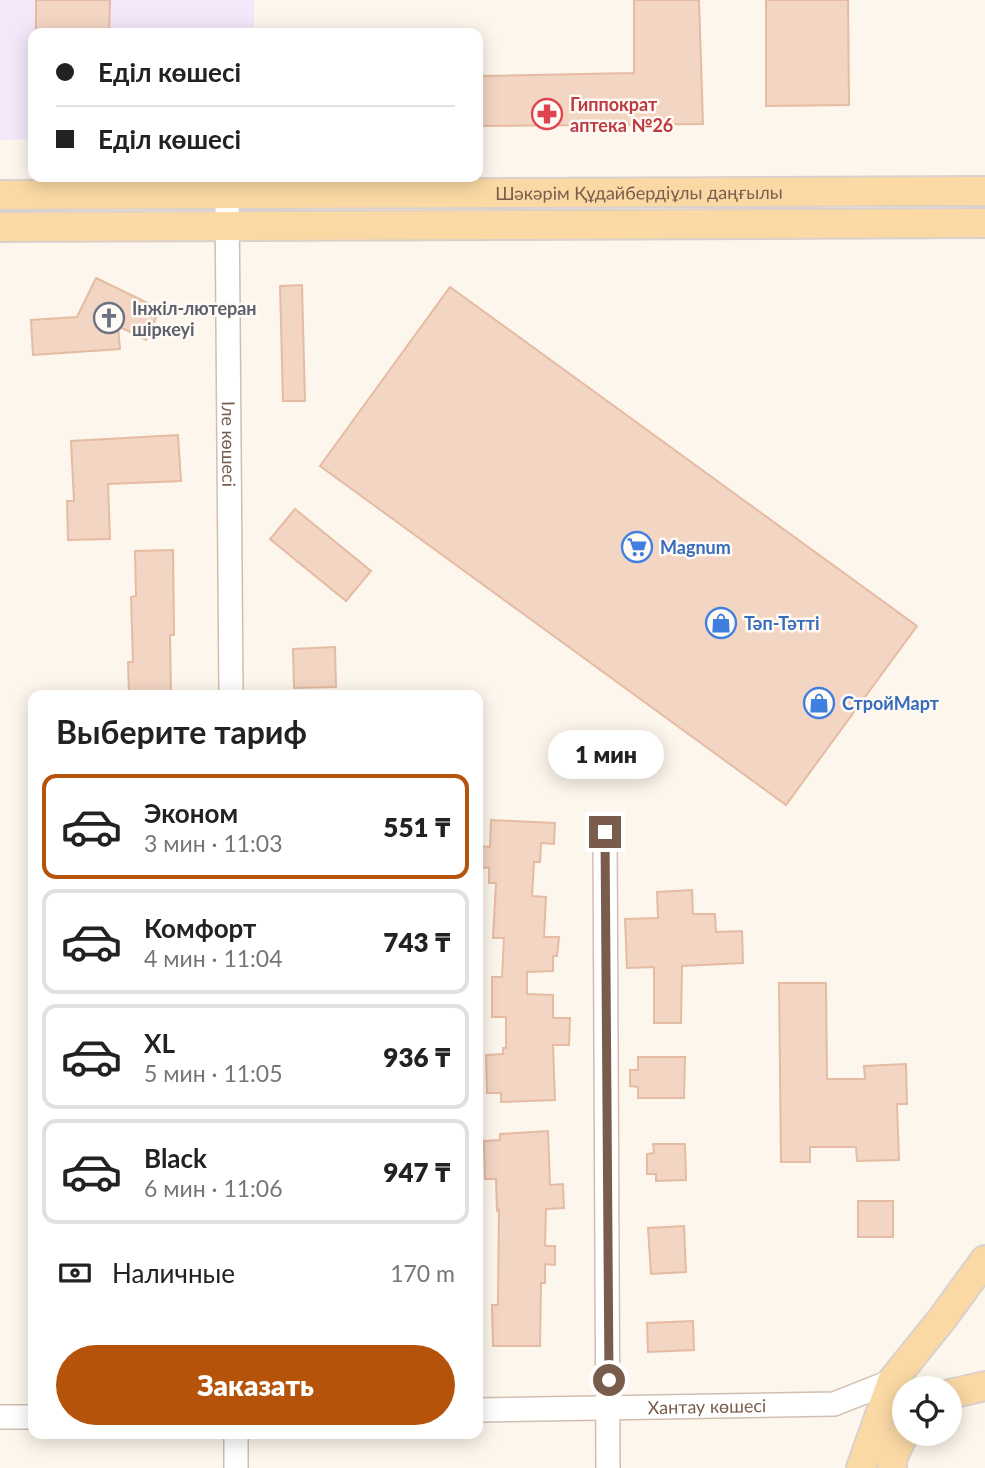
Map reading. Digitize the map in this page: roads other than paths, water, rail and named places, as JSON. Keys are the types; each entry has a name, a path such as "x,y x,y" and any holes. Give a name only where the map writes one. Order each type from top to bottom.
{"main road":[{"name":"Шәкәрім Құдайбердіұлы даңғылы","path":"0,195 985,191"},
{"name":"Шәкәрім Құдайбердіұлы даңғылы","path":"0,227 985,223"},
{"path":"896,1376 985,1260"},
{"path":"861,1468 892,1381"},
{"path":"962,1391 985,1386"},
{"path":"892,1468 892,1459 898,1446"}],"street":[{"name":"Іле көшесі","path":"228,194 231,690"},
{"path":"605,832 608,1468"},
{"name":"Хантау көшесі","path":"483,1410 834,1404 892,1381"},
{"path":"0,1417 28,1417"},
{"path":"236,1439 236,1468"}],"place":[{"name":"Гиппократ аптека №26","path":"547,114"},
{"name":"Інжіл-лютеран шіркеуі","path":"109,318"},
{"name":"Magnum","path":"637,547"},
{"name":"Тәп-Тәтті","path":"721,623"},
{"name":"СтройМарт","path":"819,703"}]}
